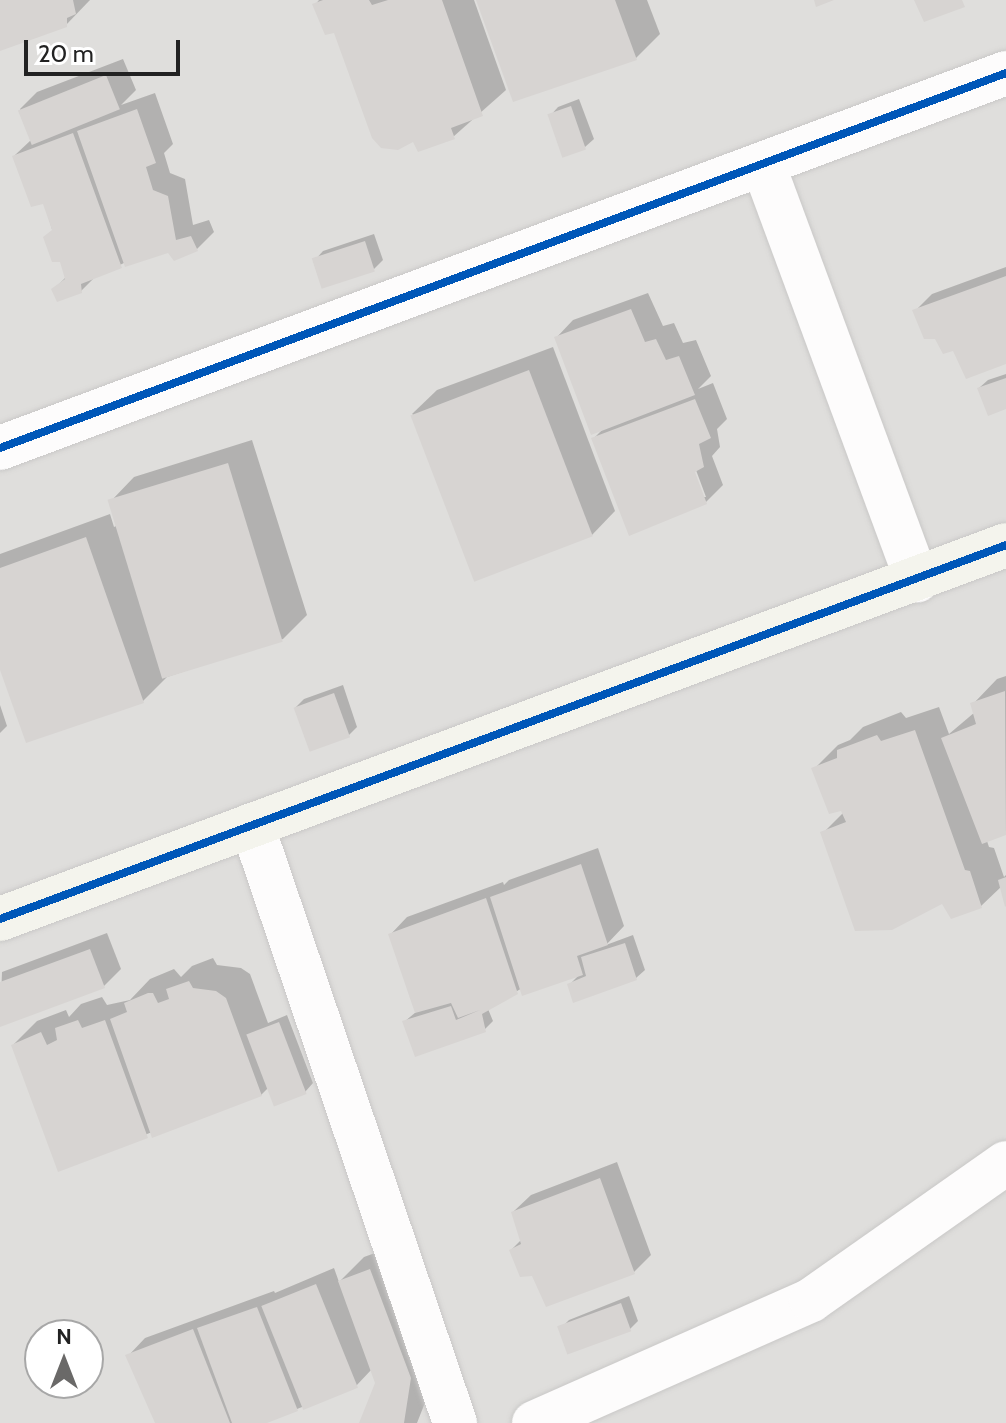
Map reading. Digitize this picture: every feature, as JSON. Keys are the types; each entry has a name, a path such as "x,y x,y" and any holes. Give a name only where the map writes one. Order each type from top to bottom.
{"street":[{"path":"0,448 1006,73"},
{"path":"763,164 917,580"},
{"path":"0,919 1006,545"},
{"path":"252,825 455,1423"},
{"path":"534,1423 811,1300 1006,1163"}],"shaded area":[{"path":"0,0 1006,0 1006,1423 0,1423"}],"building":[{"path":"0,0 73,0 76,14 67,18 67,27 0,51"},
{"path":"323,0 369,0 372,5 388,0 442,0 483,116 451,128 455,139 418,152 413,142 398,150 381,148 372,138 334,33 325,35 312,4"},
{"path":"476,0 615,0 637,60 513,102"},
{"path":"814,0 834,0 816,7"},
{"path":"914,0 962,0 965,7 924,22"},
{"path":"106,75 120,109 32,145 18,111"},
{"path":"571,106 586,149 562,158 547,114"},
{"path":"137,109 156,163 146,167 153,190 168,196 176,240 191,236 198,251 174,261 168,253 125,267 77,131"},
{"path":"73,133 122,268 81,284 82,293 57,302 51,289 65,279 60,262 52,262 43,237 52,230 43,204 31,207 12,156"},
{"path":"365,241 375,271 322,289 312,258"},
{"path":"1006,276 1006,364 966,379 953,351 943,354 935,339 924,339 912,310"},
{"path":"631,309 645,342 656,339 666,360 679,356 695,395 591,435 554,337"},
{"path":"529,370 593,536 474,582 410,416"},
{"path":"1006,378 1006,409 988,416 977,388"},
{"path":"695,399 711,438 699,444 704,467 695,472 707,504 629,536 591,438"},
{"path":"228,463 283,642 162,679 108,500"},
{"path":"86,537 144,703 26,743 0,670 0,568"},
{"path":"1005,691 1006,835 982,844 941,738 976,724 970,703"},
{"path":"334,693 350,737 310,752 294,708"},
{"path":"915,730 965,870 970,871 982,908 951,919 942,904 892,930 855,931 820,832 846,822 841,811 829,814 811,768 837,758 837,750 877,735 881,741"},
{"path":"581,864 608,945 577,956 583,975 522,996 490,897"},
{"path":"1006,877 1006,906 1005,907 998,880"},
{"path":"486,898 518,994 482,1014 486,1032 415,1057 402,1021 451,1006 456,1020 480,1010 458,1018 451,1003 415,1013 388,934"},
{"path":"625,943 637,980 573,1003 567,984 586,976 581,957"},
{"path":"90,949 105,988 0,1027 0,982"},
{"path":"189,981 193,988 216,991 226,998 262,1096 152,1138 110,1019 127,1012 124,1003 153,993 158,1003 169,999 166,989"},
{"path":"78,1020 82,1028 105,1020 148,1138 58,1172 11,1045 41,1032 47,1045 57,1040 55,1028"},
{"path":"279,1022 307,1094 274,1106 246,1035"},
{"path":"600,1178 635,1274 546,1307 532,1276 520,1277 509,1250 521,1244 511,1212"},
{"path":"370,1269 411,1378 404,1423 359,1423 375,1383 338,1281"},
{"path":"316,1284 358,1388 303,1410 261,1306"},
{"path":"621,1303 631,1331 567,1354 557,1326"},
{"path":"257,1307 298,1411 267,1423 232,1423 197,1328"},
{"path":"193,1329 230,1423 155,1423 125,1355"}],"cycle path":[{"path":"0,448 1006,73"},
{"path":"0,919 1006,545"}]}
